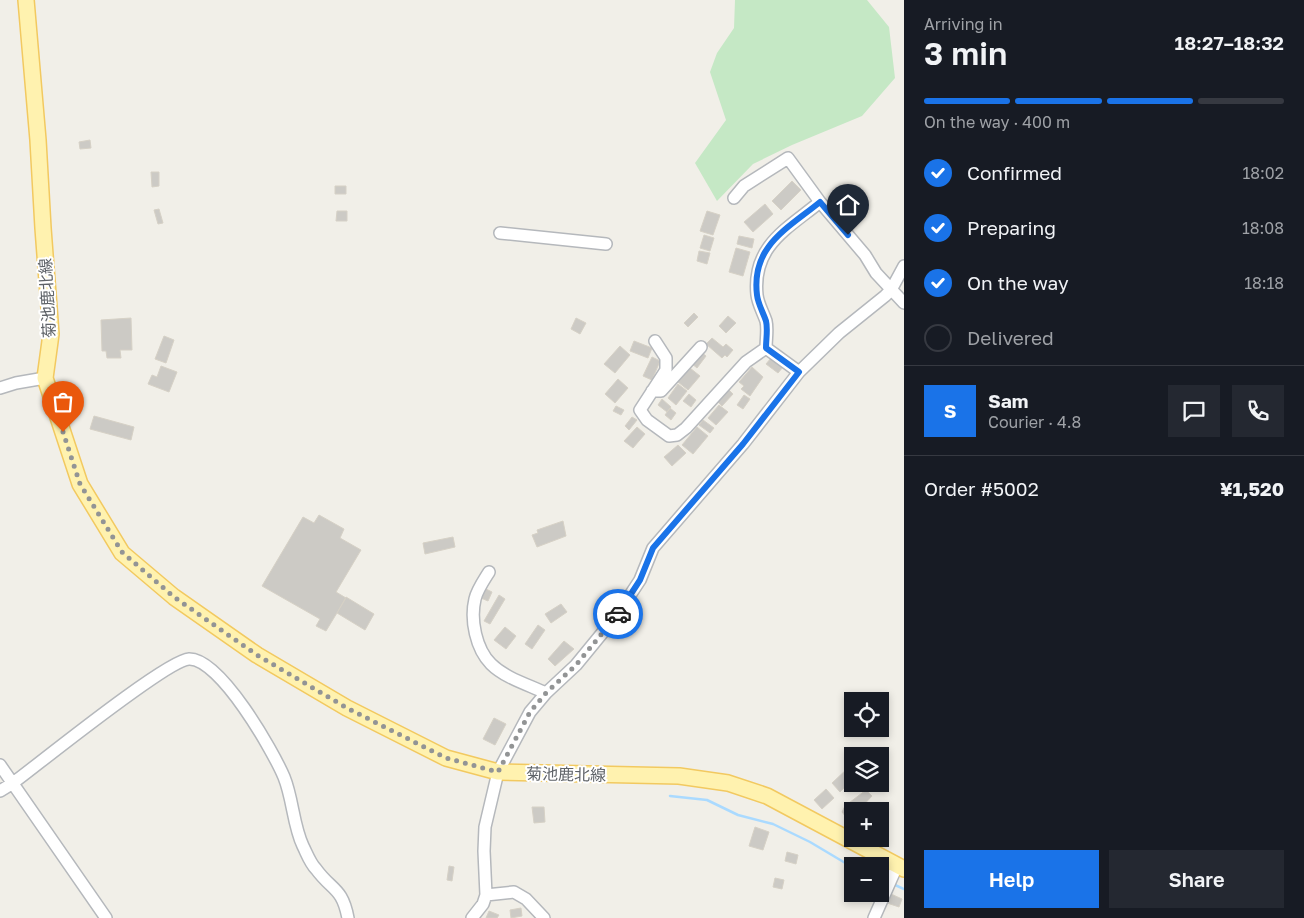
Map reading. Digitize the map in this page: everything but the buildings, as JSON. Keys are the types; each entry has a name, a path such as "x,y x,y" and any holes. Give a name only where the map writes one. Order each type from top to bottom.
{"main road":[{"name":"菊池鹿北線","path":"26,0 38,130 51,334 46,378 80,484 122,552 174,597 257,655 347,708 446,758 498,772 680,776 728,783 767,796 900,868"}],"street":[{"path":"734,198 744,186 788,158 820,202 865,255 876,273 904,303"},
{"path":"766,348 766,323 757,298 756,279 765,251 771,242 820,202"},
{"path":"500,233 606,244"},
{"path":"472,918 483,904 486,895 485,827 498,772 526,719 546,693 576,665 618,614 640,580 653,548 743,444 799,372 839,333 891,290 904,266"},
{"path":"655,341 666,358 666,370 640,410 658,430 669,436 677,435 746,362 766,348"},
{"path":"652,391 661,391 701,347"},
{"path":"766,348 799,372"},
{"path":"0,388 46,378"},
{"path":"489,572 475,598 474,626 479,644 491,664 510,676 546,693"},
{"path":"0,791 155,678 183,660 192,659 205,666 226,684 248,714 284,777 302,844 315,869 340,893 348,918"},
{"path":"0,765 106,918"},
{"path":"874,918 900,868"},
{"path":"486,895 514,892 526,899 544,918"}],"green space":[{"path":"735,0 867,0 889,27 895,78 862,116 792,145 753,164 717,201 695,163 726,120 710,72 717,53 734,28"}],"waterway":[{"path":"670,796 707,800 738,815 773,824 810,842 844,862"},
{"path":"893,884 904,889"}],"way so far":[{"path":"63,432 80,484 122,552 174,597 257,655 347,708 446,758 498,772 516,734 530,712 546,693 576,665 618,614"}],"route":[{"path":"618,614 640,580 653,548 676,519 743,444 799,372 766,348 766,323 757,298 756,279 765,251 771,242 820,202 848,235"}]}
